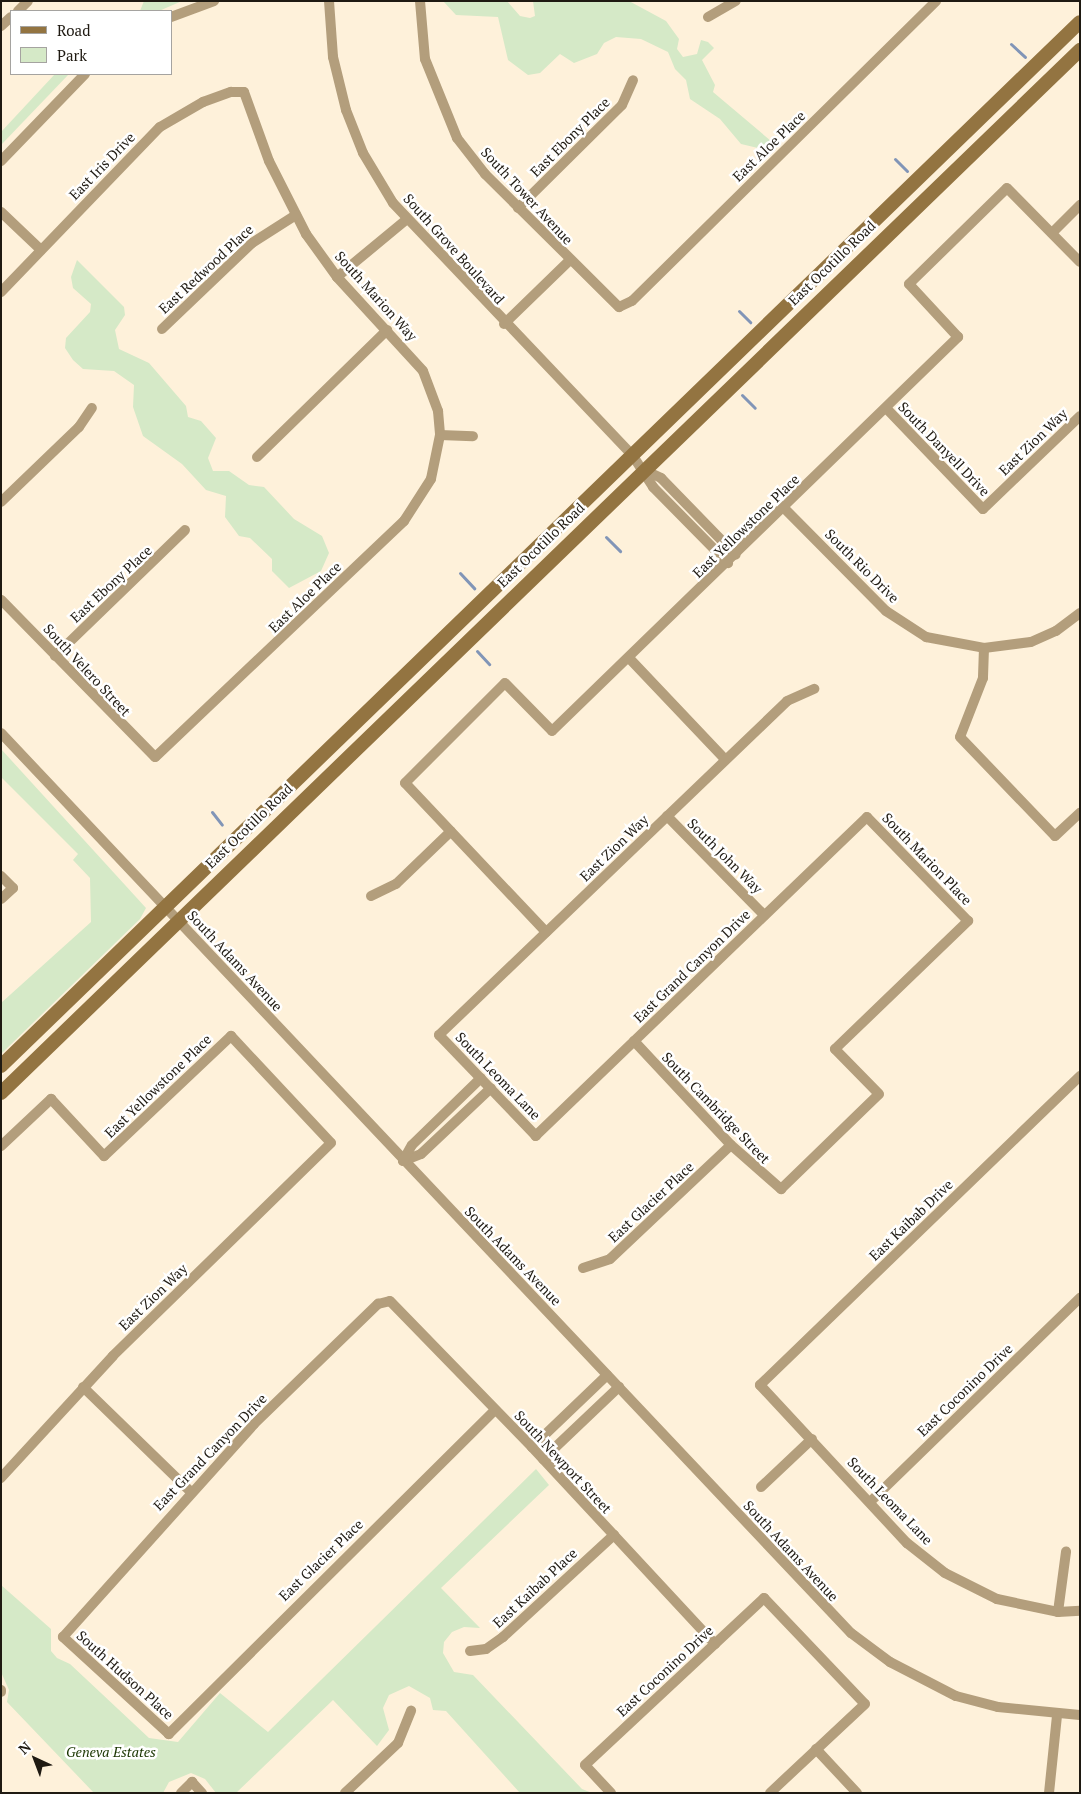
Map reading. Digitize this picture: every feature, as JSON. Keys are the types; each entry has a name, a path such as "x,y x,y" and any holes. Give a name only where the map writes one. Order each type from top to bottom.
{"main road":[{"name":"East Ocotillo Road","path":"1,1066 1080,22"},
{"name":"East Ocotillo Road","path":"1,1093 644,469 1080,50"}],"street":[{"path":"19,10 28,1"},
{"path":"172,18 214,1"},
{"name":"South Grove Boulevard","path":"329,1 333,57 346,110 378,179 406,220 644,469"},
{"name":"South Tower Avenue","path":"420,1 425,59 442,110 470,157 569,261 619,307"},
{"path":"708,17 736,1"},
{"name":"East Aloe Place","path":"619,307 632,300 936,1"},
{"path":"1,161 84,75"},
{"name":"East Ebony Place","path":"518,208 622,105 633,80"},
{"name":"East Iris Drive","path":"1,292 160,127 203,102 230,92 244,92"},
{"name":"South Marion Way","path":"244,92 296,215 337,277 423,371 438,411 440,435"},
{"name":"East Yellowstone Place","path":"451,830 405,783 505,683 552,731 728,564 958,337 908,284 1007,188 1052,233"},
{"path":"1080,205 1052,233 1080,262"},
{"path":"1,212 41,250"},
{"name":"East Redwood Place","path":"162,329 252,243 296,215"},
{"path":"337,277 406,220"},
{"path":"504,324 569,261"},
{"path":"257,457 387,330"},
{"path":"1,502 79,427 92,408"},
{"name":"South Danyell Drive","path":"886,408 983,509"},
{"name":"East Zion Way","path":"983,509 1080,416"},
{"path":"440,435 473,436"},
{"name":"East Aloe Place","path":"155,757 404,521 431,479 440,435"},
{"path":"644,469 661,478 736,555"},
{"path":"644,469 653,487 728,564"},
{"name":"South Rio Drive","path":"784,508 886,611 926,637 984,648"},
{"name":"East Ebony Place","path":"55,656 185,530"},
{"name":"South Velero Street","path":"1,600 155,757"},
{"path":"1080,613 1056,631 1031,642 984,648 983,678 960,737 1055,836 1080,813"},
{"path":"629,658 725,760"},
{"name":"East Zion Way","path":"439,1035 787,701 814,689"},
{"name":"South Adams Avenue","path":"1,733 403,1161 619,1387 822,1605 871,1649 956,1696 1057,1716 1080,1715"},
{"name":"South John Way","path":"667,816 764,916"},
{"name":"East Grand Canyon Drive","path":"536,1136 867,817"},
{"name":"South Marion Place","path":"781,1189 879,1094 835,1048 968,921 867,817"},
{"path":"371,896 396,884 451,830 546,932"},
{"path":"1,876 12,888 1,899"},
{"name":"South Leoma Lane","path":"439,1035 536,1136"},
{"name":"East Yellowstone Place","path":"1,1146 51,1098 104,1156 231,1036"},
{"name":"East Zion Way","path":"1,1478 83,1387 332,1142 231,1036"},
{"name":"South Cambridge Street","path":"634,1041 731,1145 781,1189"},
{"name":"East Kaibab Drive","path":"760,1385 1080,1076"},
{"path":"403,1161 412,1144 481,1078"},
{"path":"403,1161 421,1154 491,1088"},
{"name":"East Glacier Place","path":"583,1268 610,1259 731,1145"},
{"name":"East Coconino Drive","path":"870,1502 1080,1298"},
{"name":"East Grand Canyon Drive","path":"63,1636 190,1490 378,1304 390,1301"},
{"name":"South Newport Street","path":"390,1301 532,1447 715,1644"},
{"path":"532,1447 607,1375"},
{"name":"South Leoma Lane","path":"760,1385 907,1543 944,1573 997,1599 1058,1612 1080,1611"},
{"path":"83,1387 190,1490"},
{"path":"543,1459 619,1387"},
{"name":"East Glacier Place","path":"169,1734 495,1410"},
{"path":"761,1488 812,1439"},
{"name":"East Kaibab Place","path":"470,1651 486,1649 503,1637 614,1535"},
{"path":"1058,1612 1066,1552"},
{"name":"East Coconino Drive","path":"611,1793 586,1765 764,1598 865,1704 816,1749"},
{"name":"South Hudson Place","path":"63,1636 169,1734"},
{"path":"344,1793 398,1742 411,1710"},
{"path":"1049,1793 1057,1716"},
{"path":"770,1793 816,1749 857,1793"},
{"path":"181,1793 192,1782 202,1793"}],"green space":[{"path":"144,1 182,1 161,10 140,10"},
{"path":"443,1 507,1 520,16 530,18 535,16 533,1 629,1 666,21 679,39 677,49 683,57 697,54 701,40 708,42 714,48 702,60 715,85 713,92 771,141 758,148 741,144 720,119 690,99 686,80 675,69 668,52 641,39 616,37 604,43 597,54 574,63 560,54 540,73 528,75 508,60 498,17 456,15"},
{"path":"54,75 68,75 1,145 1,132"},
{"path":"77,260 124,307 125,315 115,330 119,349 149,363 186,406 188,417 201,421 216,438 208,458 213,471 229,471 249,485 264,487 294,519 322,536 329,553 321,571 289,588 272,571 272,559 250,538 239,536 225,517 226,496 206,490 182,464 143,436 133,407 134,385 114,371 83,369 73,360 65,348 66,338 90,312 91,304 73,288 71,277"},
{"path":"1,749 146,908 140,919 1,1054 1,1003 91,922 90,878 73,860 78,854 1,777"},
{"name":"Geneva Estates","path":"536,1469 549,1485 441,1588 480,1628 464,1627 452,1632 444,1642 443,1653 454,1672 473,1675 582,1789 592,1793 520,1793 446,1711 433,1710 430,1698 409,1686 389,1695 383,1708 389,1730 377,1746 333,1700 236,1793 216,1793 205,1779 191,1773 169,1782 163,1793 94,1793 7,1702 9,1690 1,1672 1,1585 51,1629 51,1651 57,1658 70,1664 149,1738 178,1742 220,1693 268,1732"}],"waterway":[{"path":"1011,44 1025,57"},
{"path":"895,159 907,171"},
{"path":"739,311 750,322"},
{"path":"742,395 755,408"},
{"path":"606,537 620,551"},
{"path":"460,573 474,588"},
{"path":"477,651 489,664"},
{"path":"212,812 222,825"}]}
